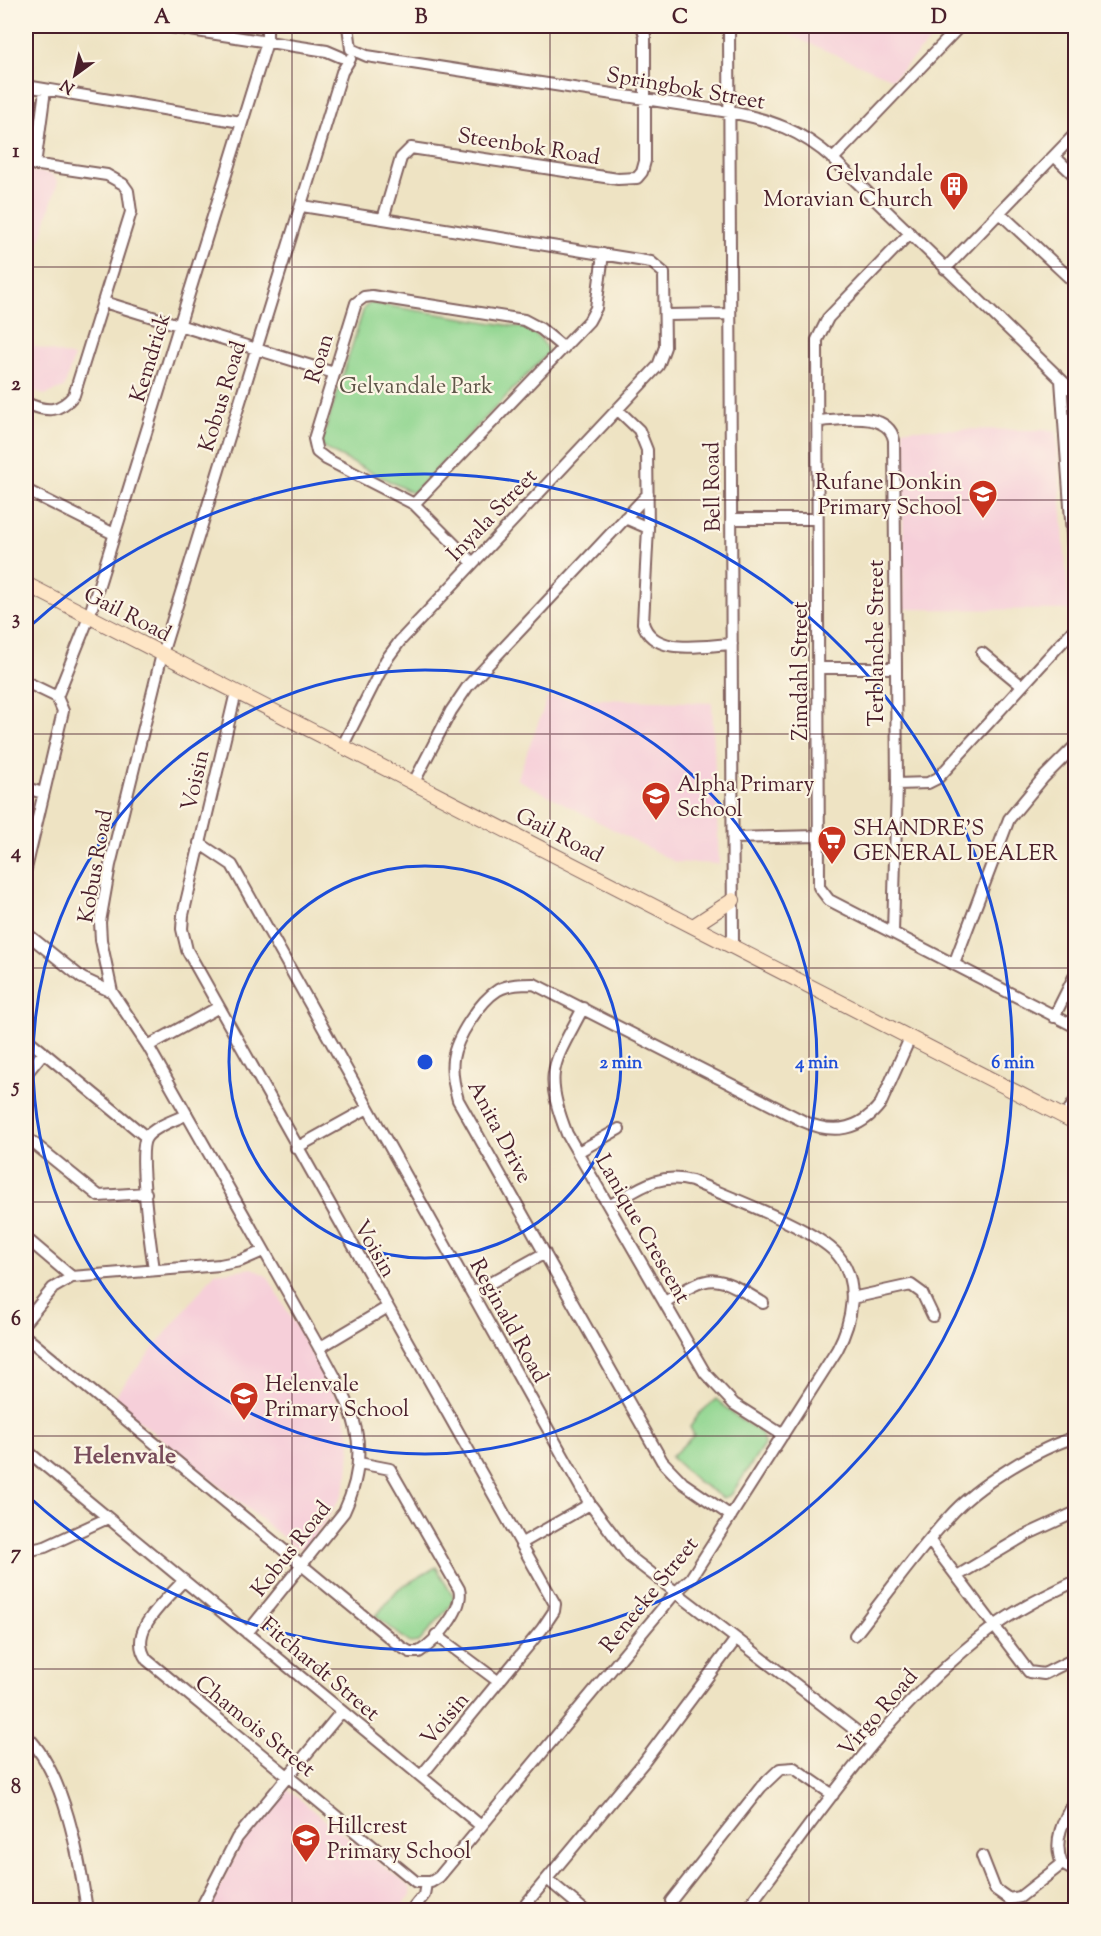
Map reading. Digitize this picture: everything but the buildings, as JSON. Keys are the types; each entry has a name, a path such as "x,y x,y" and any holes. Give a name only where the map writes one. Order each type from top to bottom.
{"street":[{"path":"164,26 346,54"},
{"name":"Kemdrick","path":"57,696 89,617 267,42 267,26"},
{"path":"642,26 645,98"},
{"name":"Bell Road","path":"729,26 728,315 734,838 733,947"},
{"path":"833,159 960,26"},
{"name":"Kobus Road","path":"247,1633 344,1512 353,1490 358,1463 359,1438 351,1409 319,1348 148,1046 112,992 100,940 101,907 162,654 302,206 342,72 349,29"},
{"name":"Springbok Street","path":"346,54 645,98 729,112 768,120 787,127 811,140 833,159 1076,394"},
{"path":"26,86 241,122"},
{"path":"26,403 52,411 65,405 74,395 131,212 128,191 123,184 107,176 30,164 45,90"},
{"name":"Steenbok Road","path":"383,219 401,158 411,148 634,180 642,172 645,161 645,98"},
{"path":"945,268 1076,134"},
{"path":"1054,156 1076,177"},
{"path":"302,206 603,254 593,315 414,504"},
{"path":"1000,213 1076,284"},
{"name":"Zimdahl Street","path":"909,233 822,327 817,340 819,886 829,900 1076,1027"},
{"name":"Inyala Street","path":"342,747 392,651 472,562 661,362 665,352 667,315 664,273 654,262 603,254"},
{"name":"Roan","path":"472,562 414,504 317,452 314,439 356,303 364,297 372,296 524,320 541,329 564,348"},
{"path":"104,302 334,373"},
{"path":"667,315 728,315"},
{"path":"1061,380 1076,590"},
{"path":"618,410 639,430 646,443 648,528 643,622 648,636 660,644 673,646 732,644"},
{"name":"Terblanche Street","path":"818,421 876,421 881,422 893,433 897,784 893,933"},
{"path":"26,490 114,534"},
{"path":"413,784 464,691 648,494"},
{"path":"625,518 648,528"},
{"path":"730,519 817,519"},
{"name":"Gail Road","path":"26,584 1070,1120"},
{"path":"897,784 928,783 938,778 1076,627"},
{"path":"982,653 1022,687"},
{"path":"819,668 894,668"},
{"path":"26,682 57,696 63,711 26,869"},
{"name":"Voisin","path":"236,692 199,843 182,929 187,950 296,1148 555,1604 554,1611 499,1682 421,1776"},
{"path":"954,964 1009,819 1042,778 1076,745"},
{"path":"26,788 43,793"},
{"path":"734,838 818,836"},
{"name":"Reginald Road","path":"199,843 232,865 590,1504 630,1557 872,1743"},
{"path":"693,926 733,900"},
{"path":"26,933 82,978 112,992"},
{"path":"1054,1017 1076,973"},
{"name":"Anita Drive","path":"731,1516 683,1483 662,1461 458,1100 453,1084 453,1058 468,1026 492,995 511,985 534,984 803,1121 831,1130 855,1126 874,1112 881,1103 910,1038"},
{"path":"148,1046 219,1006"},
{"name":"Lanique Crescent","path":"583,1008 555,1063 552,1087 555,1103 578,1152 700,1365 717,1388 734,1404 783,1435"},
{"path":"26,1038 146,1137"},
{"path":"26,1074 43,1053"},
{"path":"1070,1120 1076,1099"},
{"path":"296,1148 368,1108"},
{"path":"146,1137 186,1115"},
{"path":"578,1152 619,1129"},
{"path":"26,1137 99,1196 146,1193"},
{"path":"146,1137 142,1161 154,1269"},
{"name":"Renecke Street","path":"412,1911 424,1895 421,1882 443,1872 675,1593 691,1578 848,1330 852,1298 848,1277 838,1256 824,1243 692,1181 663,1178 609,1206"},
{"path":"26,1238 72,1277"},
{"path":"26,1321 53,1288 72,1277 220,1265 240,1261 263,1251"},
{"path":"472,1293 545,1253"},
{"path":"665,1302 692,1285 712,1279 738,1287 763,1303"},
{"path":"852,1298 911,1285 922,1293 933,1316"},
{"path":"319,1348 388,1307"},
{"path":"26,1337 405,1650 419,1652 458,1607 461,1596 459,1589 390,1469 358,1463"},
{"path":"855,1635 949,1516 986,1486 1038,1452 1076,1437"},
{"name":"Fitchardt Street","path":"26,1450 481,1826"},
{"path":"522,1543 590,1504"},
{"path":"957,1576 1026,1535 1076,1512"},
{"path":"26,1551 45,1547 108,1518"},
{"path":"930,1542 1026,1668 1034,1674 1044,1674 1076,1658"},
{"name":"Chamois Street","path":"183,1580 142,1629 140,1651 156,1669 421,1882"},
{"name":"Virgo Road","path":"746,1911 872,1743 922,1687 993,1627 1034,1601 1076,1581"},
{"path":"436,1635 499,1682"},
{"path":"521,1911 644,1762 736,1639"},
{"path":"200,1911 237,1838 342,1711"},
{"path":"26,1735 48,1762 56,1780 87,1911"},
{"path":"671,1901 761,1787 780,1769 794,1768 833,1796"},
{"path":"1076,1797 1059,1834 1058,1857 1062,1864 1076,1872"},
{"path":"982,1856 995,1890 1009,1899 1020,1897 1062,1864"},
{"path":"548,1879 584,1911"}],"shaded area":[{"path":"768,26 944,26 893,79"},
{"path":"26,170 51,174 58,182 26,286"},
{"path":"26,344 74,357 64,388 44,395 26,386"},
{"name":"Rufane Donkin Primary School","path":"903,429 1056,430 1069,610 903,609"},
{"name":"Alpha Primary School","path":"548,697 712,703 719,864 675,862 517,779"},
{"name":"Helenvale Primary School","path":"253,1268 268,1277 341,1406 351,1438 348,1474 342,1496 308,1547 296,1548 112,1399 215,1273"},
{"name":"Hillcrest Primary School","path":"287,1789 410,1887 411,1896 398,1910 208,1910 244,1838"}],"green space":[{"name":"Gelvandale Park","path":"370,303 525,328 540,338 548,353 413,493 327,450 321,444 364,308"},
{"path":"716,1399 762,1434 764,1445 731,1495 723,1498 697,1481 671,1457 694,1435 690,1427 699,1414"},
{"path":"436,1567 454,1598 450,1606 419,1642 410,1643 376,1616 398,1589"}],"place":[{"name":"Gelvandale Moravian Church","path":"954,212"},
{"name":"Rufane Donkin Primary School","path":"983,520"},
{"name":"Alpha Primary School","path":"656,822"},
{"name":"SHANDRE'S GENERAL DEALER","path":"832,866"},
{"name":"Helenvale Primary School","path":"244,1422"},
{"name":"Hillcrest Primary School","path":"306,1864"}],"district":[{"name":"Helenvale","path":"125,1455"}]}
